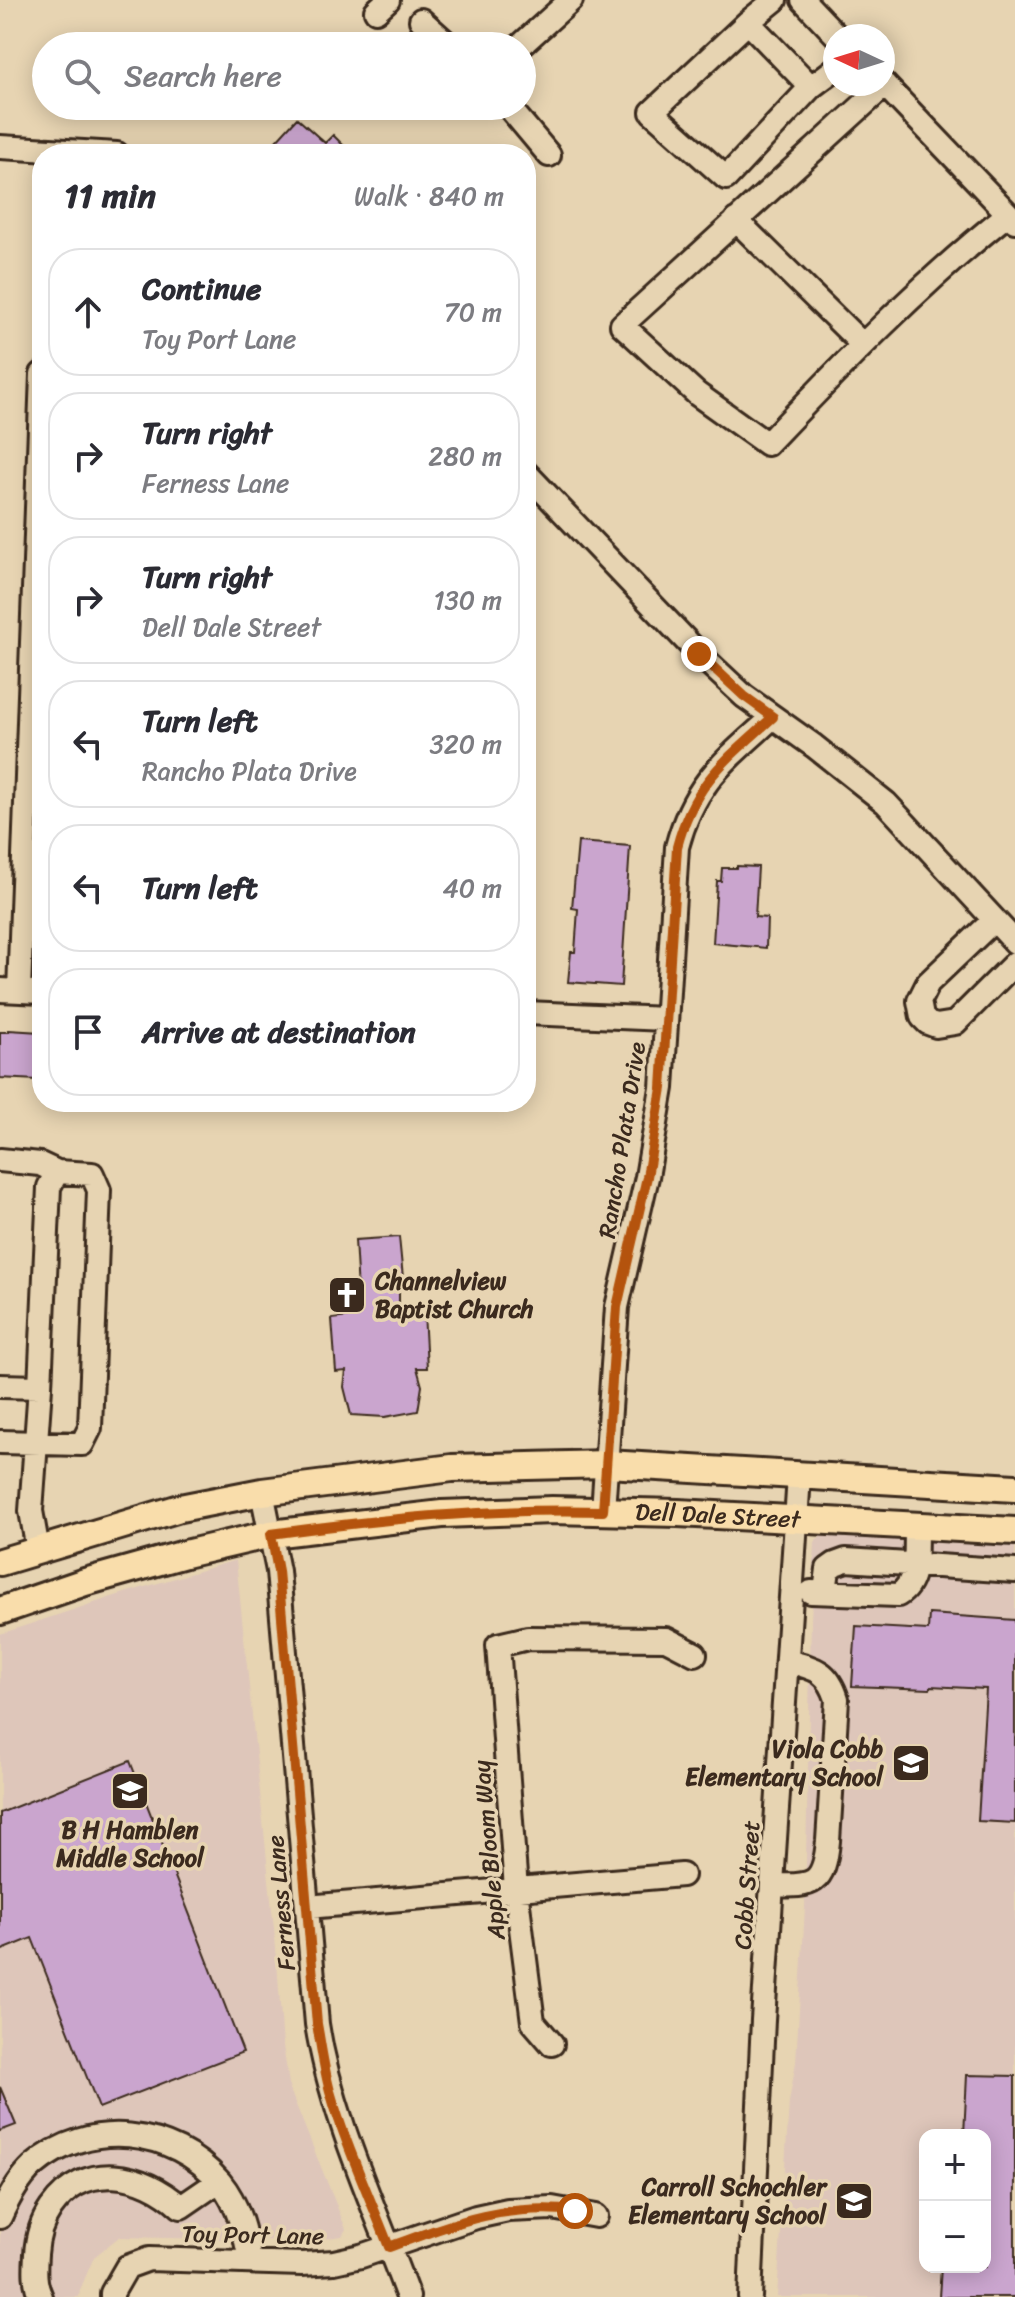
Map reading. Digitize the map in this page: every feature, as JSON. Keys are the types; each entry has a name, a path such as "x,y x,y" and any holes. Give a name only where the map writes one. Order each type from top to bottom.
{"main road":[{"name":"Dell Dale Street","path":"0,1562 180,1508 262,1492 452,1468 607,1464 1015,1488"},
{"name":"Dell Dale Street","path":"0,1611 85,1582 271,1534 442,1514 603,1511 1015,1531"}],"street":[{"path":"536,32 571,0"},
{"path":"775,0 652,112 726,178 823,78"},
{"path":"803,0 826,24"},
{"path":"421,20 434,32"},
{"path":"748,22 811,87"},
{"path":"871,96 622,325 697,394 767,444 862,344 975,240 1012,217 895,95"},
{"path":"520,120 549,155"},
{"path":"0,147 32,150"},
{"path":"736,220 862,344"},
{"path":"536,483 699,654 744,696 886,803 1015,942"},
{"path":"32,561 9,990 32,991"},
{"name":"Rancho Plata Drive","path":"603,1511 617,1307 662,1088 677,847 684,819 700,790 716,769 773,717"},
{"path":"994,920 928,983 919,1001 922,1017 936,1026 955,1023 1015,963"},
{"path":"536,1013 666,1019"},
{"path":"0,1160 40,1164 57,1172 92,1174 99,1190 90,1428 82,1444 0,1442"},
{"path":"38,1550 31,1511 49,1187 57,1172"},
{"path":"0,1386 40,1387"},
{"name":"Cobb Street","path":"750,2297 763,2020 799,1476"},
{"name":"Ferness Lane","path":"262,1492 278,1571 317,2024 330,2091 408,2297"},
{"path":"791,1593 898,1595 907,1589 912,1580 916,1526"},
{"path":"825,1592 828,1569 846,1560 1015,1571"},
{"name":"Apple Bloom Way","path":"552,2044 533,2022 516,1889 498,1645 528,1638 666,1639 695,1654"},
{"path":"773,1885 808,1885 819,1877 826,1862 837,1699 832,1684 824,1675 814,1668 787,1661"},
{"path":"307,1907 682,1875"},
{"path":"0,2217 16,2186 31,2168 64,2146 114,2135 141,2135 164,2141 186,2153 219,2181 234,2203 250,2261"},
{"path":"41,2297 35,2269 36,2246 48,2213 60,2196 76,2184 96,2177 131,2178 165,2193 181,2207 219,2181"},
{"name":"Toy Port Lane","path":"112,2297 127,2267 149,2259 302,2264 334,2262 476,2217 508,2210 552,2208 596,2216"}],"shaded area":[{"name":"Viola Cobb Elementary School","path":"823,1534 1015,1545 1015,2297 777,2297 805,1907 815,1542"},
{"name":"B H Hamblen Middle School","path":"236,1560 276,1948 283,2046 290,2090 346,2229 342,2236 309,2241 119,2237 94,2257 79,2297 0,2297 0,1634"}],"building":[{"path":"295,120 299,120 325,143 333,135 342,144 273,144"},
{"path":"578,842 630,846 621,986 568,982 571,952 575,952 578,909 572,908"},
{"path":"758,867 755,917 767,918 766,948 713,943 717,881 721,881 722,868"},
{"path":"32,1031 32,1080 0,1078 0,1032"},
{"path":"399,1237 404,1288 399,1289 399,1315 424,1312 427,1368 417,1368 422,1386 418,1411 385,1417 351,1415 344,1387 346,1371 336,1372 332,1319 356,1316 355,1240"},
{"path":"929,1614 1015,1620 1015,1823 978,1821 986,1689 852,1686 856,1626 928,1630"},
{"path":"130,1761 243,2052 99,2108 32,1938 0,1951 0,1813"},
{"path":"967,2075 1015,2076 1015,2297 939,2297 941,2273 991,2273 991,2129 964,2129"},
{"path":"0,2087 16,2125 0,2131"}],"place":[{"name":"Channelview Baptist Church","path":"347,1295"},
{"name":"Viola Cobb Elementary School","path":"911,1763"},
{"name":"B H Hamblen Middle School","path":"130,1791"},
{"name":"Carroll Schochler Elementary School","path":"854,2201"}],"route":[{"path":"575,2211 552,2208 508,2210 476,2217 389,2247 330,2091 317,2024 278,1571 271,1534 442,1514 603,1511 617,1307 647,1177 662,1088 677,847 684,819 700,790 716,769 773,717 744,696 699,654"}]}
